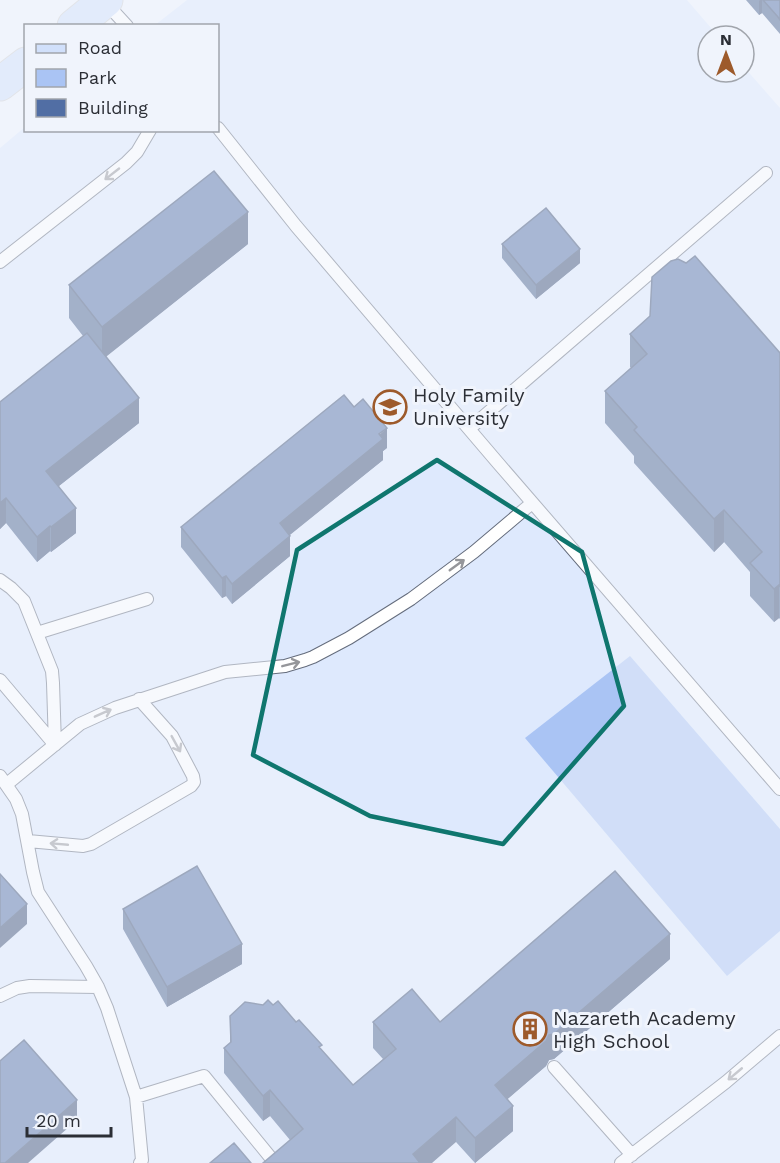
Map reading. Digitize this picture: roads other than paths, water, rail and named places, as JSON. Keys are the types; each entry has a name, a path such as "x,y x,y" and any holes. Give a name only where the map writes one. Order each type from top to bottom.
{"main road":[{"path":"76,24 105,1"},
{"path":"0,84 24,66"}],"lane":[{"path":"105,1 125,24"},
{"path":"219,129 296,226 780,789"},
{"path":"0,262 126,162 137,152 149,132"},
{"path":"469,429 766,173"},
{"path":"140,1163 142,1160 136,1097 107,1008 98,987 39,892 22,814 16,799 3,780 80,724 115,708 225,672 285,666 313,657 349,638 411,598 484,545 532,503"},
{"path":"0,580 24,601 52,671 54,745"},
{"path":"37,633 147,599"},
{"path":"0,680 54,745"},
{"path":"28,841 83,846 91,844 191,786 194,782 193,776 172,736 139,699"},
{"path":"0,996 18,988 30,986 98,987"},
{"path":"621,1163 726,1082 780,1036"},
{"path":"554,1067 632,1155"},
{"path":"136,1097 204,1076 275,1163"}],"place":[{"name":"Holy Family University","path":"390,407"},
{"name":"Nazareth Academy High School","path":"530,1029"}]}
